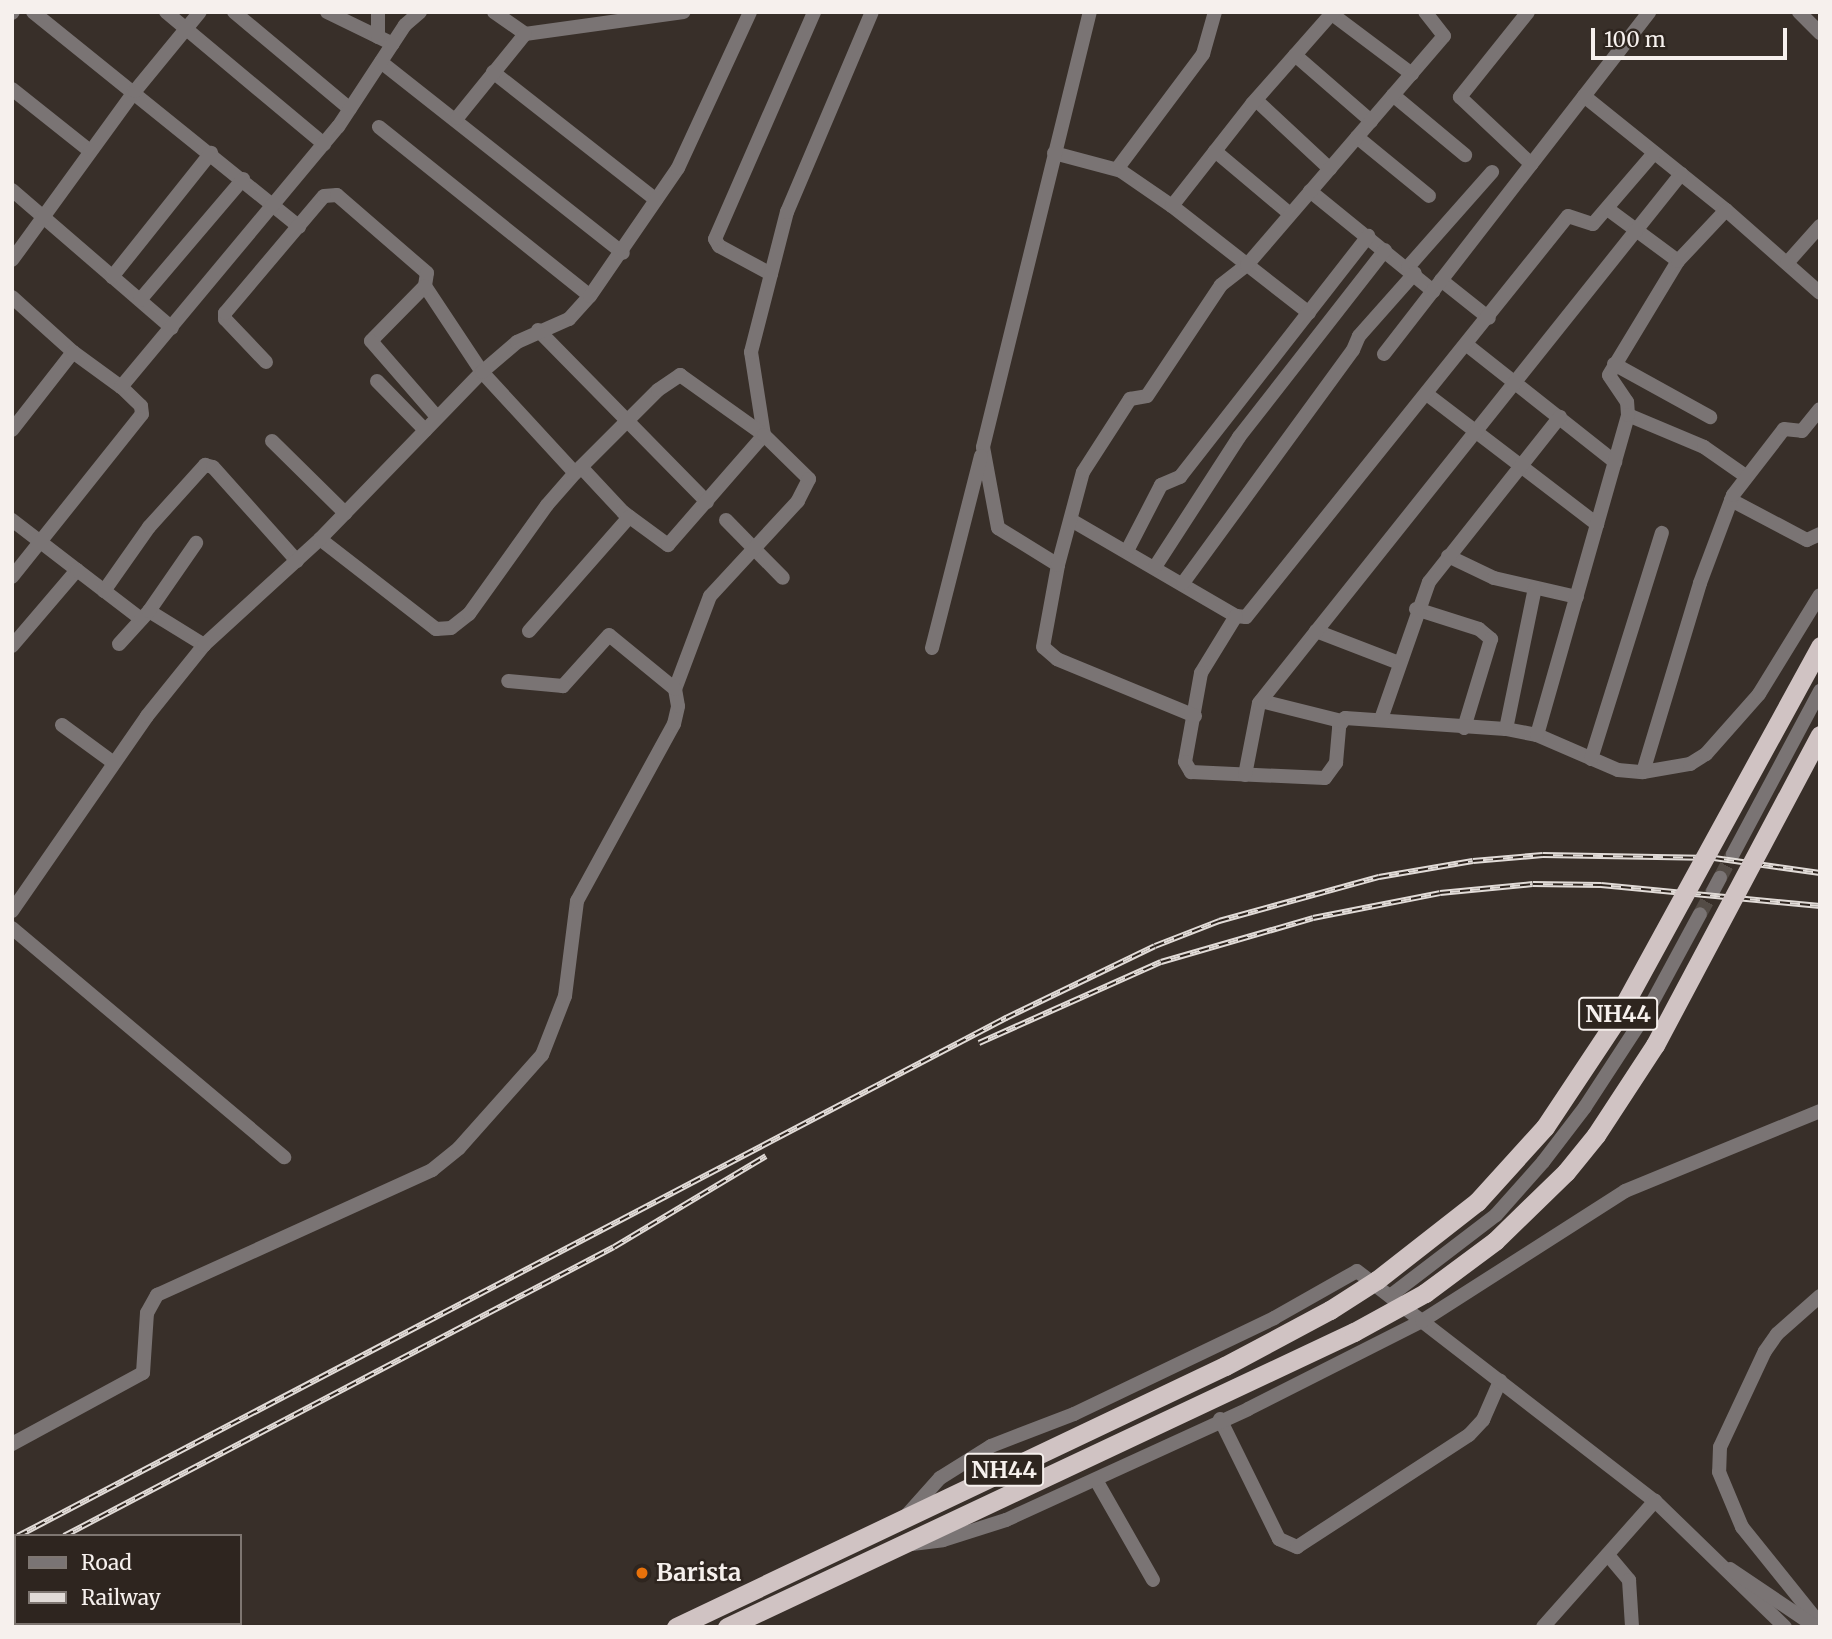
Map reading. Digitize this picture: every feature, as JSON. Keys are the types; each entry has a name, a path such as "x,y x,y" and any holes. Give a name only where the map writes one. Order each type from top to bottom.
{"highway":[{"name":"NH44","path":"676,1627 904,1519 1330,1310 1377,1280 1477,1202 1545,1127 1614,1023 1820,646"},
{"name":"NH44","path":"727,1627 1353,1332 1425,1293 1495,1241 1566,1172 1596,1135 1655,1045 1820,735"}],"street":[{"path":"33,12 135,91 299,226"},
{"path":"166,12 324,144"},
{"path":"14,254 135,91 200,12"},
{"path":"234,12 350,109"},
{"path":"327,12 393,44"},
{"path":"378,12 378,37"},
{"path":"121,387 324,144 393,44 420,12"},
{"path":"494,12 525,34"},
{"path":"457,118 525,34 682,12"},
{"path":"12,911 114,763 204,645 320,539 482,372 538,330 569,320 590,296 623,253 678,168 750,12"},
{"path":"771,274 719,246 715,239 814,12"},
{"path":"425,286 482,372 578,470 629,517 668,545 764,435 751,352 787,212 872,12"},
{"path":"932,648 984,447 1054,152 1083,54 1090,12"},
{"path":"1117,169 1207,48 1215,12"},
{"path":"1195,716 1045,651 1041,640 1058,565 1086,467 1130,399 1147,396 1221,285 1247,265 1444,36 1425,12"},
{"path":"1528,12 1460,97 1531,164"},
{"path":"1384,354 1649,12"},
{"path":"1799,12 1820,33"},
{"path":"1172,206 1256,100 1333,13 1412,74"},
{"path":"1295,55 1371,121"},
{"path":"381,61 457,118 623,253"},
{"path":"494,72 656,200"},
{"path":"12,89 90,151"},
{"path":"1393,95 1465,155"},
{"path":"1584,96 1726,210 1820,293"},
{"path":"1256,100 1330,169"},
{"path":"379,127 590,296"},
{"path":"1357,137 1429,196"},
{"path":"1215,151 1290,214"},
{"path":"1054,152 1117,169 1172,206 1309,313"},
{"path":"112,277 211,153"},
{"path":"1071,520 1236,616 1249,615 1428,395 1568,216 1589,225 1609,210 1654,153"},
{"path":"1183,583 1353,350 1359,336 1492,172"},
{"path":"1245,775 1261,701 1475,432 1513,380 1681,174"},
{"path":"140,300 243,179"},
{"path":"12,190 172,328"},
{"path":"1310,191 1411,270 1489,318"},
{"path":"266,362 225,319 225,313 324,196 337,195 427,273 425,286 372,341 437,417"},
{"path":"1609,210 1678,261"},
{"path":"1537,735 1628,415 1627,402 1609,378 1614,365 1678,261 1726,210"},
{"path":"1787,263 1820,226"},
{"path":"1126,551 1161,485 1180,477 1368,236"},
{"path":"1155,567 1239,437 1385,250"},
{"path":"12,298 73,352 121,387 141,406 142,414 12,577"},
{"path":"538,330 707,502"},
{"path":"1467,345 1615,462"},
{"path":"12,430 73,352"},
{"path":"1614,365 1710,417"},
{"path":"12,1444 143,1373 147,1312 157,1295 432,1170 459,1149 529,1072 559,1016 577,901 674,724 676,689 705,605 798,501 809,481 764,435 680,375 578,470 547,505 469,614 445,630 422,620 320,539"},
{"path":"377,381 425,430"},
{"path":"1428,395 1520,468 1597,524"},
{"path":"1643,772 1700,583 1731,500 1784,429 1802,430 1820,409"},
{"path":"1628,415 1704,447 1747,477"},
{"path":"1381,719 1416,609 1448,556 1560,417"},
{"path":"272,441 345,513"},
{"path":"984,447 998,528 1058,565"},
{"path":"104,591 149,527 205,465 213,467 297,561"},
{"path":"1731,500 1807,540 1820,534"},
{"path":"528,631 629,517"},
{"path":"12,520 104,591 204,645"},
{"path":"726,520 783,578"},
{"path":"1591,759 1662,533"},
{"path":"119,644 145,615 196,543"},
{"path":"1448,556 1494,578 1577,597"},
{"path":"12,646 77,570"},
{"path":"1506,729 1535,588"},
{"path":"1261,701 1341,721 1381,719 1464,728 1506,729 1537,735 1618,771 1643,772 1690,764 1706,754 1759,694 1820,594"},
{"path":"1416,609 1479,629 1491,639 1464,728"},
{"path":"1236,616 1201,673 1187,769 1245,775 1325,778 1336,763 1341,721"},
{"path":"1316,631 1399,663"},
{"path":"508,681 562,686 609,635 676,689"},
{"path":"1733,855 1820,691"},
{"path":"62,725 114,763"},
{"path":"1390,1296 1496,1215 1543,1162 1585,1107 1647,1012 1700,914"},
{"path":"12,929 284,1157"},
{"path":"901,1545 943,1540 1006,1520 1096,1480 1422,1321 1625,1191 1820,1111"},
{"path":"904,1519 940,1478 991,1446 1074,1414 1274,1318 1349,1272 1362,1273 1655,1501 1729,1568 1785,1627"},
{"path":"1818,1626 1742,1527 1719,1472 1725,1433 1765,1351 1777,1334 1820,1296"},
{"path":"1220,1419 1279,1539 1297,1547 1469,1435 1488,1410 1500,1381"},
{"path":"1096,1480 1153,1580"},
{"path":"1543,1627 1655,1501"},
{"path":"1608,1555 1629,1580 1632,1627"},
{"path":"1729,1568 1818,1626"}],"tunnel":[{"path":"1720,878 1733,854"},
{"path":"1700,914 1713,891"}],"railway":[{"path":"22,1534 1006,1018 1155,946 1219,921 1379,877 1473,861 1543,855 1714,858 1820,873"},
{"path":"979,1043 1161,962 1313,918 1440,893 1533,884 1601,885 1820,906"},
{"path":"68,1534 614,1247 766,1156"}],"place":[{"name":"Barista","path":"642,1573"}]}
